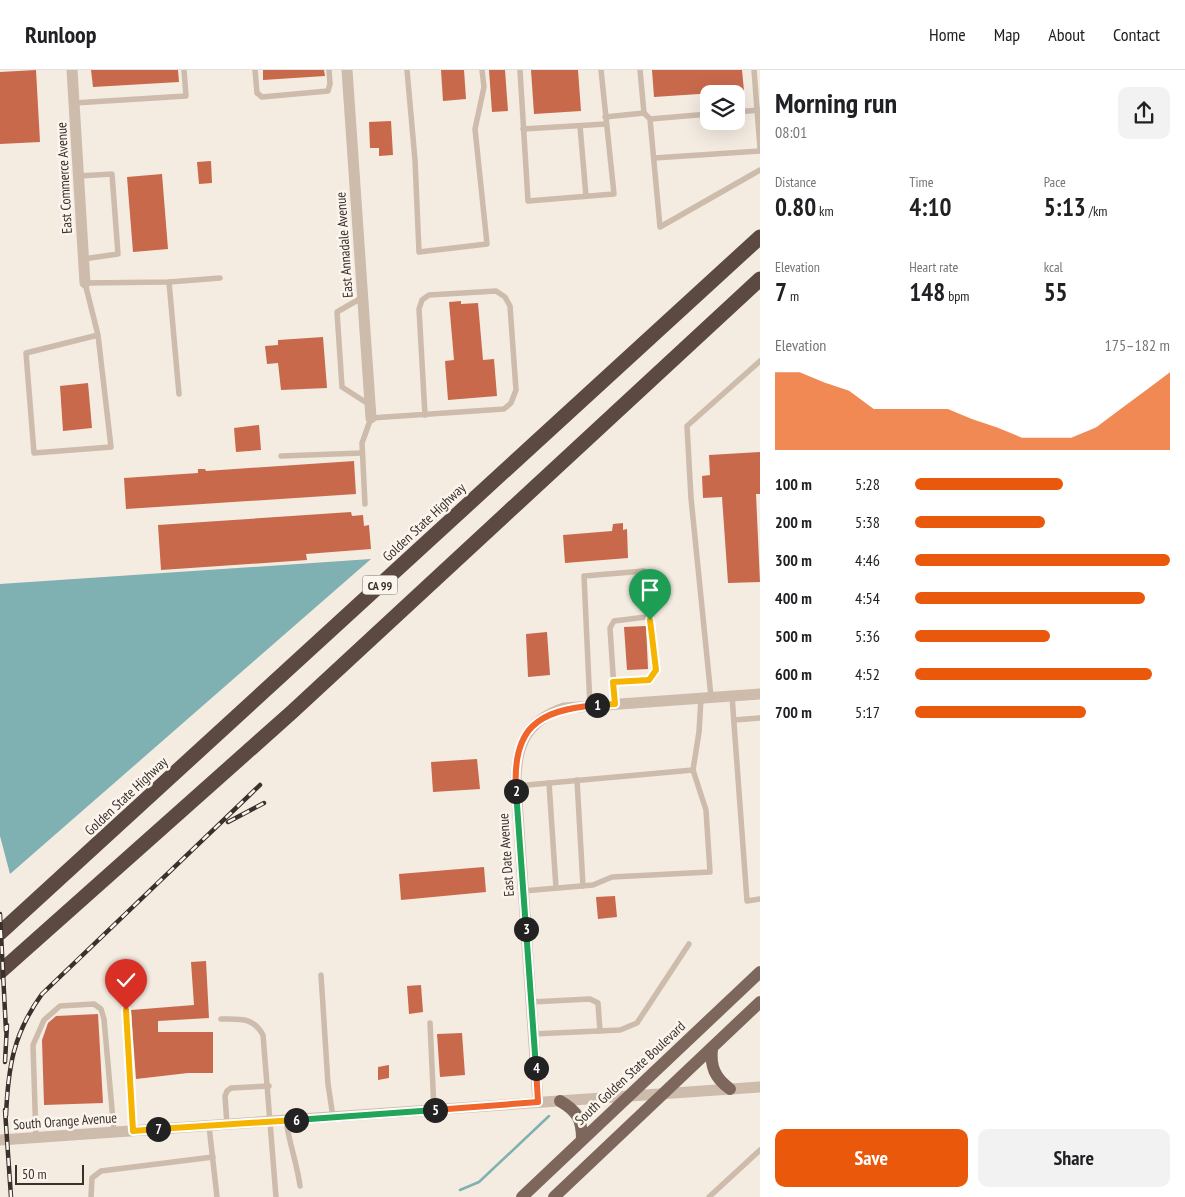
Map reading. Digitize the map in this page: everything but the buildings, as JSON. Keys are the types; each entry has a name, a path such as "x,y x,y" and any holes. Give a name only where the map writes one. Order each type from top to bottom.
{"highway":[{"name":"Golden State Highway","path":"0,933 760,237"},
{"name":"CA 99","path":"0,972 292,712 760,279"}],"main road":[{"name":"South Golden State Boulevard","path":"522,1197 760,972"},
{"path":"554,1197 760,1002"},
{"path":"712,1048 711,1059 715,1075 730,1089"},
{"path":"560,1101 577,1113 582,1126 582,1139"}],"street":[{"name":"East Commerce Avenue","path":"72,70 85,283"},
{"name":"East Annadale Avenue","path":"347,70 371,418"},
{"path":"590,706 760,694"},
{"name":"East Date Avenue","path":"538,1102 516,786 517,755 531,728 556,711 590,706"},
{"name":"South Orange Avenue","path":"0,1140 760,1087"}],"lane":[{"path":"74,103 186,96 184,70"},
{"path":"255,70 257,93 262,97 328,91 330,84 329,70"},
{"path":"406,70 415,160 419,252 487,244 475,130 484,87 482,70"},
{"path":"520,70 528,201 614,194 605,117 602,70"},
{"path":"640,70 644,113 650,119 660,227 760,170"},
{"path":"654,158 760,150 754,70"},
{"path":"745,111 758,110"},
{"path":"605,117 644,113"},
{"path":"650,119 700,115"},
{"path":"523,129 606,124"},
{"path":"580,126 586,196"},
{"path":"79,176 112,174 118,254 84,259"},
{"path":"98,335 26,353 34,453 111,447 98,335 85,283 168,282 220,278"},
{"path":"168,282 179,394"},
{"path":"365,504 362,443 371,418 425,415 504,410 511,403 516,390 510,306 505,297 496,291 429,295 422,300 420,308 425,415"},
{"path":"363,297 337,312 342,387 370,405"},
{"path":"523,891 593,885 612,877 710,872 706,810 693,770 706,698 687,426 760,361"},
{"path":"281,456 362,452"},
{"path":"590,706 584,576 644,571"},
{"path":"613,682 649,680 654,674 656,670 650,620 646,618 614,621 610,628 613,682 615,704"},
{"path":"732,696 747,901 760,899"},
{"path":"734,720 760,718"},
{"path":"516,786 693,770"},
{"path":"577,780 583,886"},
{"path":"549,783 556,888"},
{"path":"534,1034 620,1030 637,1023 689,944"},
{"path":"132,968 126,1010 133,1131"},
{"path":"321,975 328,1084 333,1117"},
{"path":"531,1002 590,1000 598,1003 600,1031"},
{"path":"36,1138 33,1045 44,1020 60,1006 94,1004 101,1009 104,1019 114,1132"},
{"path":"222,1019 246,1018 259,1028 263,1036 272,1121 276,1197"},
{"path":"430,1023 434,1110"},
{"path":"226,1124 225,1096 227,1091 231,1088 269,1086"},
{"path":"286,1120 288,1142 298,1166 300,1186"},
{"path":"209,1126 217,1197"},
{"path":"708,1197 760,1150"},
{"path":"91,1197 92,1178 101,1170 213,1157"}],"water":[{"path":"371,559 10,874 0,836 0,584"}],"waterway":[{"path":"460,1190 479,1182 549,1116"}],"railway":[{"path":"6,1116 8,1082 18,1038 24,1023 42,994 260,785"},
{"path":"228,822 264,803"},
{"path":"0,914 6,1031"},
{"path":"5,1062 7,1025"},
{"path":"5,1110 11,1197"}],"route":[{"path":"126,1010 133,1131 538,1102 516,786 517,755 531,728 547,715 564,708 615,704 613,682 649,680 656,670 650,620"}]}
